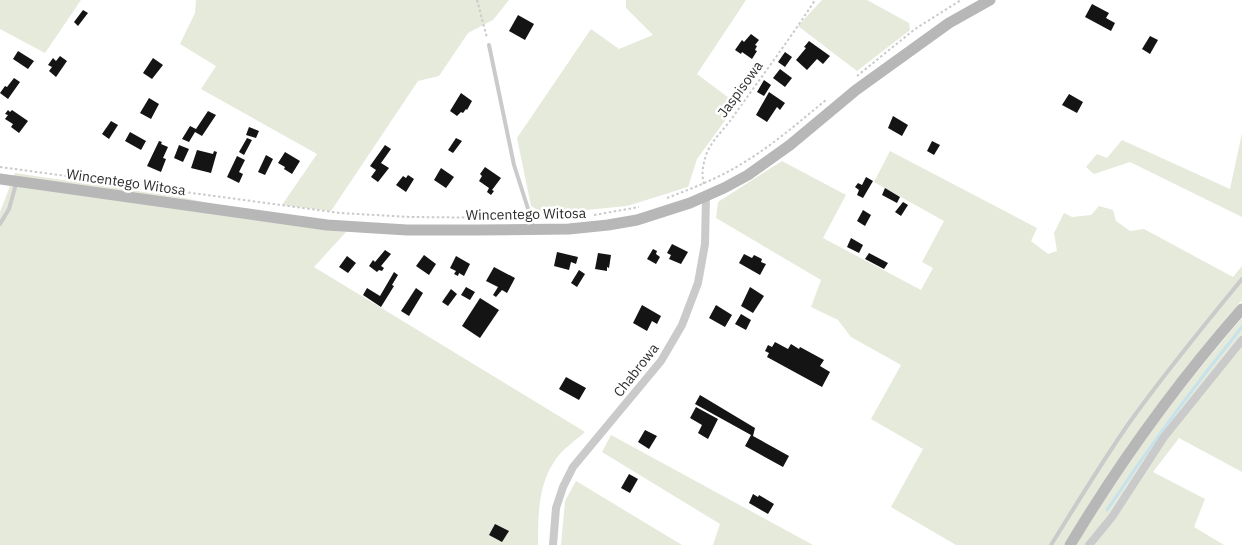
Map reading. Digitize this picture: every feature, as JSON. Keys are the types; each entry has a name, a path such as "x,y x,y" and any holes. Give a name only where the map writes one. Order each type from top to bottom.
{"main road":[{"name":"Wincentego Witosa","path":"0,179 327,225 407,230 532,224 598,226 637,220 706,196 748,175 790,145 856,90 942,28 990,0"},
{"path":"1070,545 1144,434 1242,309"}],"street":[{"name":"Chabrowa","path":"553,545 556,508 563,487 573,467 661,361 682,325 698,283 706,244 706,196"},
{"path":"1089,545 1112,517 1164,437 1242,340"}],"lane":[{"path":"489,45 514,165 532,224"},
{"path":"0,224 8,209 17,182"},
{"path":"1052,545 1088,484 1127,426 1178,357 1242,279"}],"path":[{"path":"478,0 489,45"},
{"name":"Jaspisowa","path":"706,196 701,176 707,154 719,134 735,115 815,0"},
{"path":"854,78 915,29 961,0"},
{"path":"662,200 704,184 743,163 769,146 830,97"},
{"path":"0,166 340,213 532,224 645,206"}],"shaded area":[{"path":"0,0 81,0 45,53 0,29"},
{"path":"196,0 509,0 493,20 468,33 439,76 418,81 331,211 282,205 317,154 201,89 216,66 180,44 195,13"},
{"path":"626,0 746,0 697,74 737,104 697,159 688,187 627,206 545,214 531,206 517,138 591,29 619,49 653,35 626,8"},
{"path":"822,0 867,0 909,23 910,30 857,71 798,26"},
{"path":"1242,133 1242,217 1130,162 1094,174 1086,167 1097,154 1107,158 1122,140 1230,189"},
{"path":"890,151 1037,228 1031,241 1048,254 1057,251 1054,233 1064,213 1072,217 1091,215 1099,206 1113,210 1116,221 1130,231 1144,229 1233,277 1242,266 1242,300 1169,390 1099,489 1064,545 956,545 891,507 923,449 871,419 901,365 851,337 838,320 811,307 821,280 716,218 718,202 782,161 846,195 823,238 921,290 933,268 922,262 944,221 874,182"},
{"path":"15,173 185,198 277,218 327,225 346,232 314,267 585,432 560,454 549,471 540,502 538,545 0,545 0,212"},
{"path":"1242,318 1242,472 1179,438 1153,472 1205,499 1194,527 1224,545 1076,545 1134,456 1175,399"},
{"path":"611,435 813,545 713,545 720,524 602,452"},
{"path":"576,481 682,545 561,545 565,501"}],"building":[{"path":"1092,4 1109,13 1106,18 1115,23 1111,31 1085,17"},
{"path":"83,10 88,13 78,26 74,22"},
{"path":"518,15 534,24 525,40 509,31"},
{"path":"751,34 759,40 755,45 757,46 755,50 757,51 752,59 742,52 741,54 735,50 742,40 744,42"},
{"path":"1150,36 1158,40 1150,54 1142,49"},
{"path":"809,41 830,56 823,64 817,59 807,70 796,60"},
{"path":"18,51 34,61 28,69 13,59"},
{"path":"785,52 792,57 785,67 778,62"},
{"path":"60,56 67,61 56,77 49,71 52,67 48,65 53,58 56,61"},
{"path":"153,58 163,65 152,79 143,73"},
{"path":"780,69 792,78 785,87 773,78"},
{"path":"14,78 20,82 8,99 0,93"},
{"path":"764,80 771,85 764,96 757,92"},
{"path":"769,92 785,103 780,110 777,107 767,122 756,115"},
{"path":"461,93 472,101 467,110 457,116 450,111"},
{"path":"1069,94 1083,102 1077,113 1062,105"},
{"path":"149,98 159,104 151,119 140,113"},
{"path":"8,110 10,112 12,110 28,121 19,133 11,127 13,124 5,119 8,115 5,114"},
{"path":"208,111 216,115 202,136 195,132 189,142 182,139 190,126 196,129"},
{"path":"893,116 908,125 902,136 888,128"},
{"path":"111,121 118,125 109,139 102,134"},
{"path":"249,127 259,131 256,138 246,135"},
{"path":"130,132 146,141 141,150 125,141"},
{"path":"247,138 252,140 244,155 239,152"},
{"path":"456,138 462,141 453,153 448,150"},
{"path":"159,141 168,147 163,158 166,159 161,172 147,166"},
{"path":"932,141 940,145 934,155 927,151"},
{"path":"179,145 189,149 183,162 174,158"},
{"path":"385,145 391,149 381,163 389,168 378,182 371,177 376,170 370,166"},
{"path":"197,150 213,154 214,151 217,152 211,173 191,168"},
{"path":"285,152 300,161 292,174 278,163"},
{"path":"266,155 273,159 265,175 258,172"},
{"path":"237,156 245,160 239,172 243,174 239,183 227,177"},
{"path":"485,167 501,178 492,190 494,191 491,195 487,192 489,188 479,181 482,176 480,174"},
{"path":"441,168 454,177 446,188 434,180"},
{"path":"408,175 414,179 406,192 396,185 403,176 406,178"},
{"path":"866,177 873,181 863,198 857,195 859,190 855,187 858,183 862,185"},
{"path":"885,188 900,197 897,203 882,195"},
{"path":"903,202 908,205 901,216 895,212"},
{"path":"863,210 871,215 865,226 857,221"},
{"path":"851,238 863,245 859,253 847,247"},
{"path":"672,244 688,252 681,264 669,259 671,255 667,253"},
{"path":"653,249 657,251 656,254 660,257 656,264 647,259"},
{"path":"385,250 391,254 381,266 384,268 382,271 379,270 377,272 369,266"},
{"path":"557,252 578,257 576,264 571,262 569,270 554,266"},
{"path":"598,253 611,255 607,271 595,269"},
{"path":"869,253 888,263 884,269 865,259"},
{"path":"744,254 752,258 754,255 762,259 761,262 766,264 760,275 739,263"},
{"path":"424,255 436,264 429,275 416,266"},
{"path":"347,256 356,263 348,273 339,267"},
{"path":"456,256 470,264 464,276 459,273 458,276 454,274 456,271 450,268"},
{"path":"494,267 515,278 507,293 502,290 496,297 493,295 498,287 486,281"},
{"path":"579,270 585,274 577,287 571,283"},
{"path":"394,272 398,275 392,285 394,286 381,307 363,295 367,288 380,296"},
{"path":"466,287 475,292 470,300 461,295"},
{"path":"750,287 764,296 753,313 741,306"},
{"path":"416,288 423,293 409,316 401,311"},
{"path":"451,289 457,294 448,306 442,302"},
{"path":"480,298 499,310 480,338 462,326"},
{"path":"642,305 661,316 657,324 652,321 647,331 633,323"},
{"path":"716,305 732,315 725,327 709,318"},
{"path":"741,314 751,320 746,330 735,324"},
{"path":"775,342 788,349 791,344 799,349 800,347 824,360 820,366 830,372 822,387 767,357 769,353 765,351 768,345 772,347"},
{"path":"566,377 586,388 579,400 559,389"},
{"path":"700,395 755,428 753,436 789,456 783,467 745,446 751,435 695,404"},
{"path":"696,407 718,419 708,439 698,433 702,425 690,418"},
{"path":"645,430 657,436 649,449 638,442"},
{"path":"629,474 638,479 630,493 621,488"},
{"path":"753,494 758,497 759,495 774,504 768,514 749,503"},
{"path":"495,524 509,531 502,542 489,535"}],"waterway":[{"path":"1107,510 1172,417 1242,327"}]}
